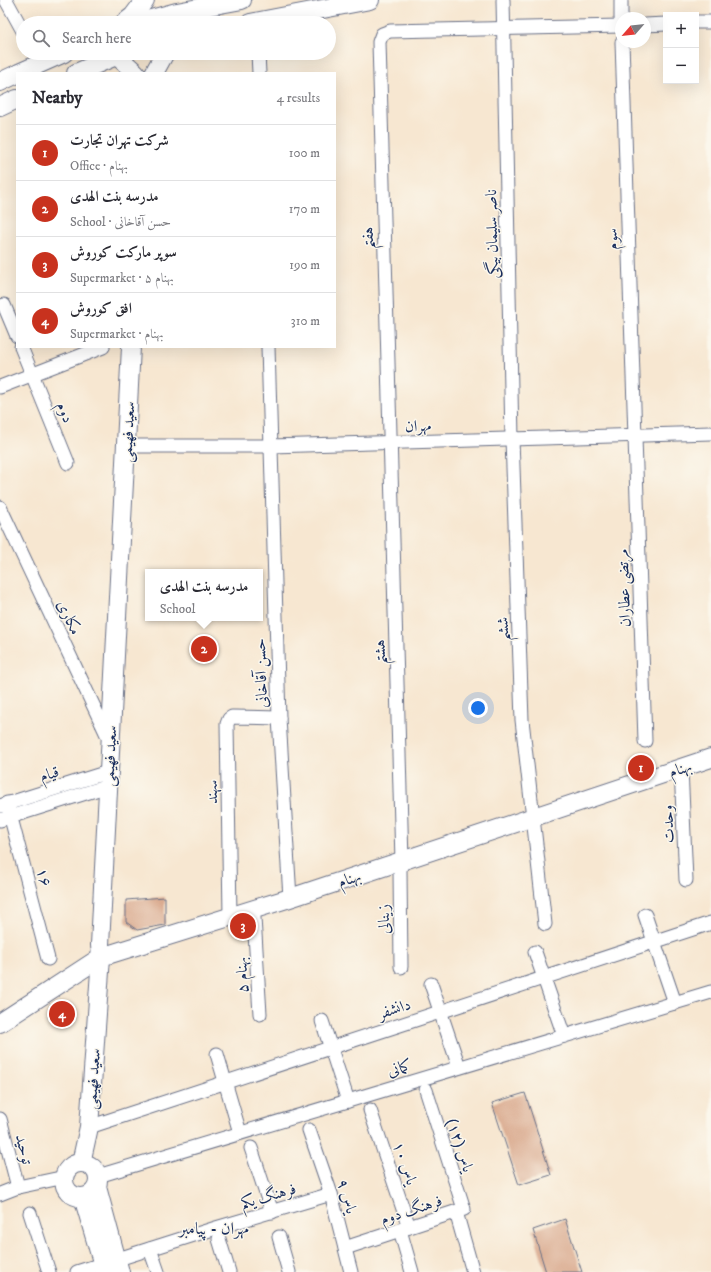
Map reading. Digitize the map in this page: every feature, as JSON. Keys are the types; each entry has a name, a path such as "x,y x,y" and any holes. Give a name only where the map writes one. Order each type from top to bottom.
{"main road":[{"path":"133,16 145,0"},
{"path":"178,0 195,9"},
{"path":"166,16 242,0"},
{"path":"287,16 370,0"},
{"path":"20,72 35,60"},
{"path":"78,72 105,60"},
{"path":"124,60 135,72"},
{"path":"155,72 161,60"},
{"path":"0,82 16,75"},
{"name":"سعید فهیمی","path":"81,1163 89,1127 101,957 100,945 108,779 131,348"},
{"name":"بهنام","path":"0,1023 101,957 252,909 401,865 534,817 711,758"},
{"path":"93,1187 73,1195 69,1192 65,1182 65,1177 71,1167 81,1163 92,1167 93,1187 110,1267"}],"street":[{"path":"6,0 16,18"},
{"name":"ناصر سلیمان بیگی","path":"503,0 512,439"},
{"path":"621,0 621,12"},
{"path":"699,22 711,22"},
{"path":"651,25 663,24"},
{"path":"504,28 615,26"},
{"name":"هفتم","path":"389,442 379,42 382,34 390,31 504,28"},
{"name":"سوم","path":"622,48 634,435"},
{"path":"258,60 259,72"},
{"path":"4,305 16,334"},
{"name":"دوم","path":"21,348 68,463"},
{"path":"0,387 100,348"},
{"name":"حسن آقاخانی","path":"268,348 278,718 290,898"},
{"name":"مهران","path":"126,446 271,446 711,433"},
{"name":"مرتضی عطاران","path":"634,435 645,741"},
{"name":"ششم","path":"512,439 522,720 545,924"},
{"name":"هشتم","path":"389,442 401,865"},
{"name":"مکاری","path":"0,507 110,741"},
{"name":"سهند","path":"230,916 227,724 232,716 278,718"},
{"name":"وحدت","path":"681,768 686,880"},
{"name":"قیام","path":"5,811 108,779"},
{"name":"۱۶","path":"5,811 48,959"},
{"name":"زینالی","path":"401,865 401,967"},
{"name":"بهنام ۵","path":"252,909 254,918 260,1014"},
{"path":"645,915 675,1003"},
{"name":"دانشفر","path":"89,1127 225,1081 711,924"},
{"path":"535,952 564,1036"},
{"path":"431,984 459,1067"},
{"name":"کمانی","path":"93,1187 240,1133 711,992"},
{"path":"322,1021 348,1100"},
{"path":"217,1054 240,1133"},
{"name":"یاس (۱۲)","path":"426,1090 460,1210 473,1272"},
{"name":"یاس ۱۰","path":"370,1110 405,1229 412,1272"},
{"name":"توحید","path":"0,1119 18,1187"},
{"name":"یاس ۹","path":"309,1130 331,1194 351,1272"},
{"path":"251,1148 272,1212"},
{"path":"0,1194 18,1187 65,1177"},
{"name":"فرهنگ یکم","path":"77,1272 110,1267 150,1249 331,1194"},
{"name":"فرهنگ دوم","path":"345,1248 460,1210"},
{"path":"30,1213 49,1272"},
{"path":"279,1237 289,1272"},
{"path":"219,1239 229,1272"},
{"path":"150,1249 158,1272"}],"building":[{"path":"165,897 165,925 137,930 126,922 126,900"},
{"path":"525,1093 551,1175 519,1185 492,1103"},
{"path":"565,1219 582,1272 546,1272 533,1230"}],"place":[{"name":"مدرسه بنت الهدی","path":"204,649"},
{"name":"شرکت تهران تجارت","path":"641,768"},
{"name":"سوپر ماركت كوروش","path":"243,926"},
{"name":"افق کوروش","path":"62,1014"}],"district":[{"name":"مهران - پیامبر","path":"214,1228"}]}
